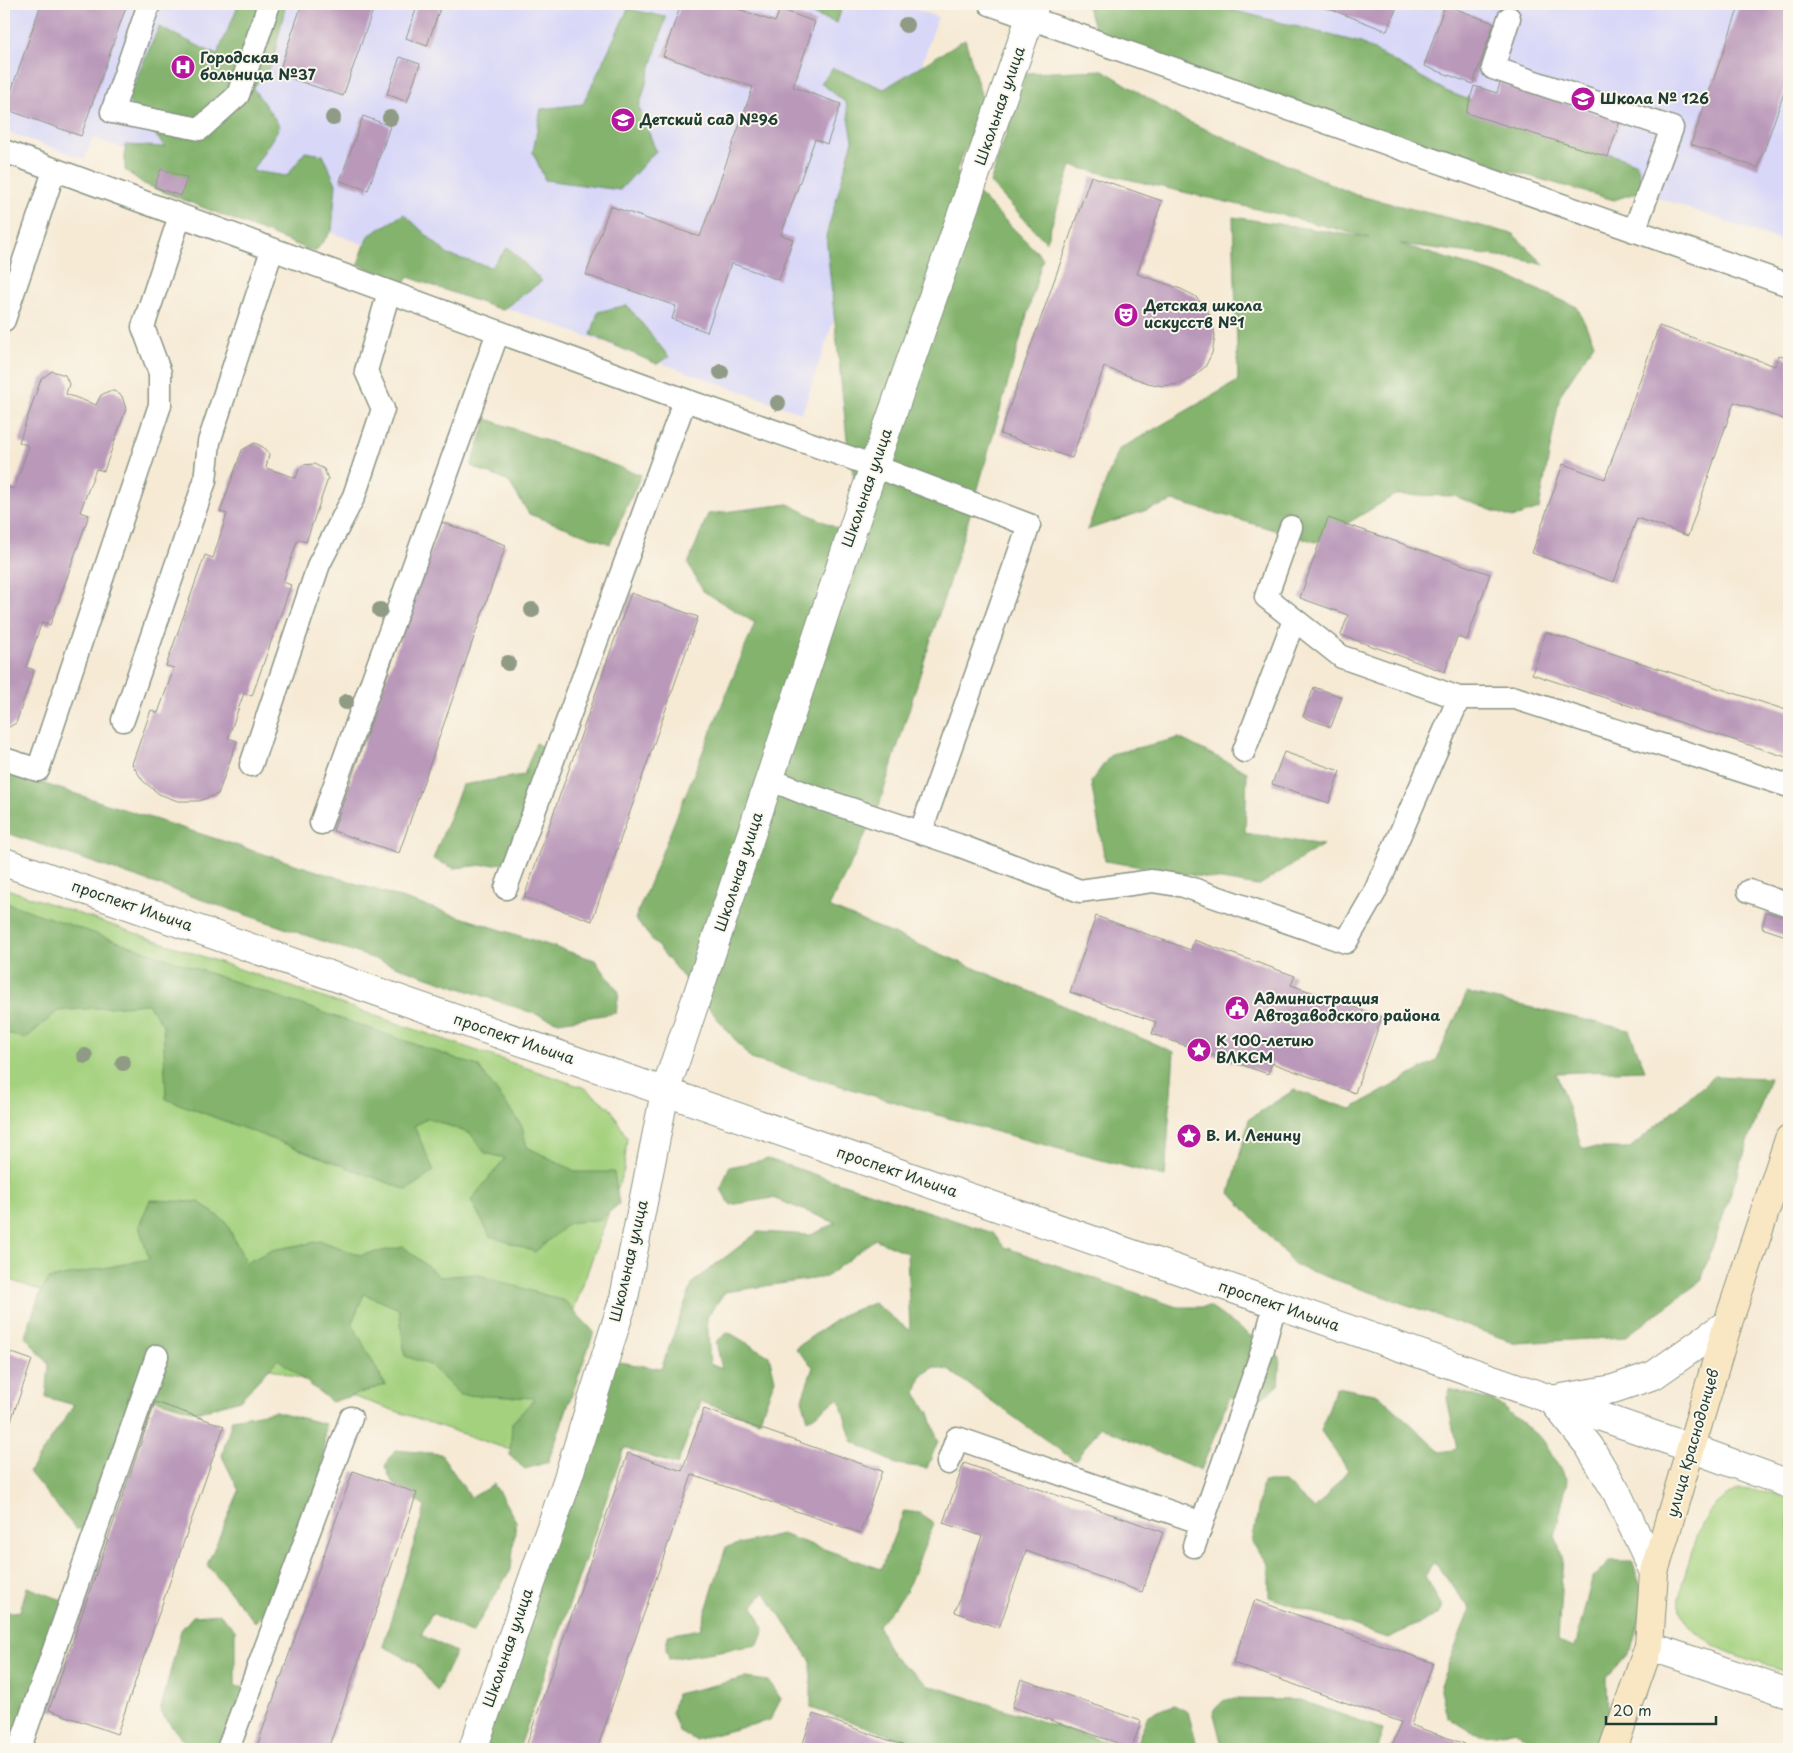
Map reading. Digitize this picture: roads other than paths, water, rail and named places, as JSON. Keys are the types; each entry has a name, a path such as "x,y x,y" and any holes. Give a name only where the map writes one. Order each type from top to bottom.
{"main road":[{"name":"улица Краснодонцев","path":"1612,1749 1649,1646 1654,1572 1728,1323 1789,1139"}],"street":[{"name":"Школьная улица","path":"473,1749 566,1484 624,1298 665,1092 874,466 1033,11"},
{"name":"проспект Ильича","path":"4,862 1691,1448 1789,1484"},
{"path":"1654,1572 1617,1493 1589,1446 1552,1400 1613,1389 1654,1375 1728,1323"},
{"path":"1649,1646 1789,1693"}],"lane":[{"path":"148,4 112,112 200,129 238,95 269,4"},
{"path":"990,4 1033,11 1634,231 1789,285"},
{"path":"1509,18 1493,68 1672,128 1634,231"},
{"path":"4,151 54,171 685,400 874,466 1029,525 921,831"},
{"path":"4,320 54,171"},
{"path":"4,759 38,770 160,405 160,373 143,328 180,216"},
{"path":"122,720 205,481 209,442 272,250"},
{"path":"251,765 320,564 354,496 383,409 366,371 389,292"},
{"path":"321,823 498,332"},
{"path":"506,888 685,400"},
{"path":"1291,527 1266,596 1342,657 1458,698 1515,698 1789,786"},
{"path":"1244,751 1294,620"},
{"path":"769,779 809,795 921,831 1080,891 1152,882 1184,886 1346,942 1374,894 1458,698"},
{"path":"1749,890 1789,905"},
{"path":"1194,1546 1262,1352 1275,1305"},
{"path":"20,1744 158,1356"},
{"path":"228,1749 351,1418"},
{"path":"948,1463 957,1438 1202,1523"}],"place":[{"name":"Городская больница №37","path":"183,67"},
{"name":"Школа № 126","path":"1583,99"},
{"name":"Детский сад №96","path":"623,120"},
{"name":"Детская школа искусств №1","path":"1126,315"},
{"name":"Администрация Автозаводского района","path":"1237,1008"},
{"name":"К 100-летию ВЛКСМ","path":"1199,1050"},
{"name":"В. И. Ленину","path":"1189,1136"}]}
